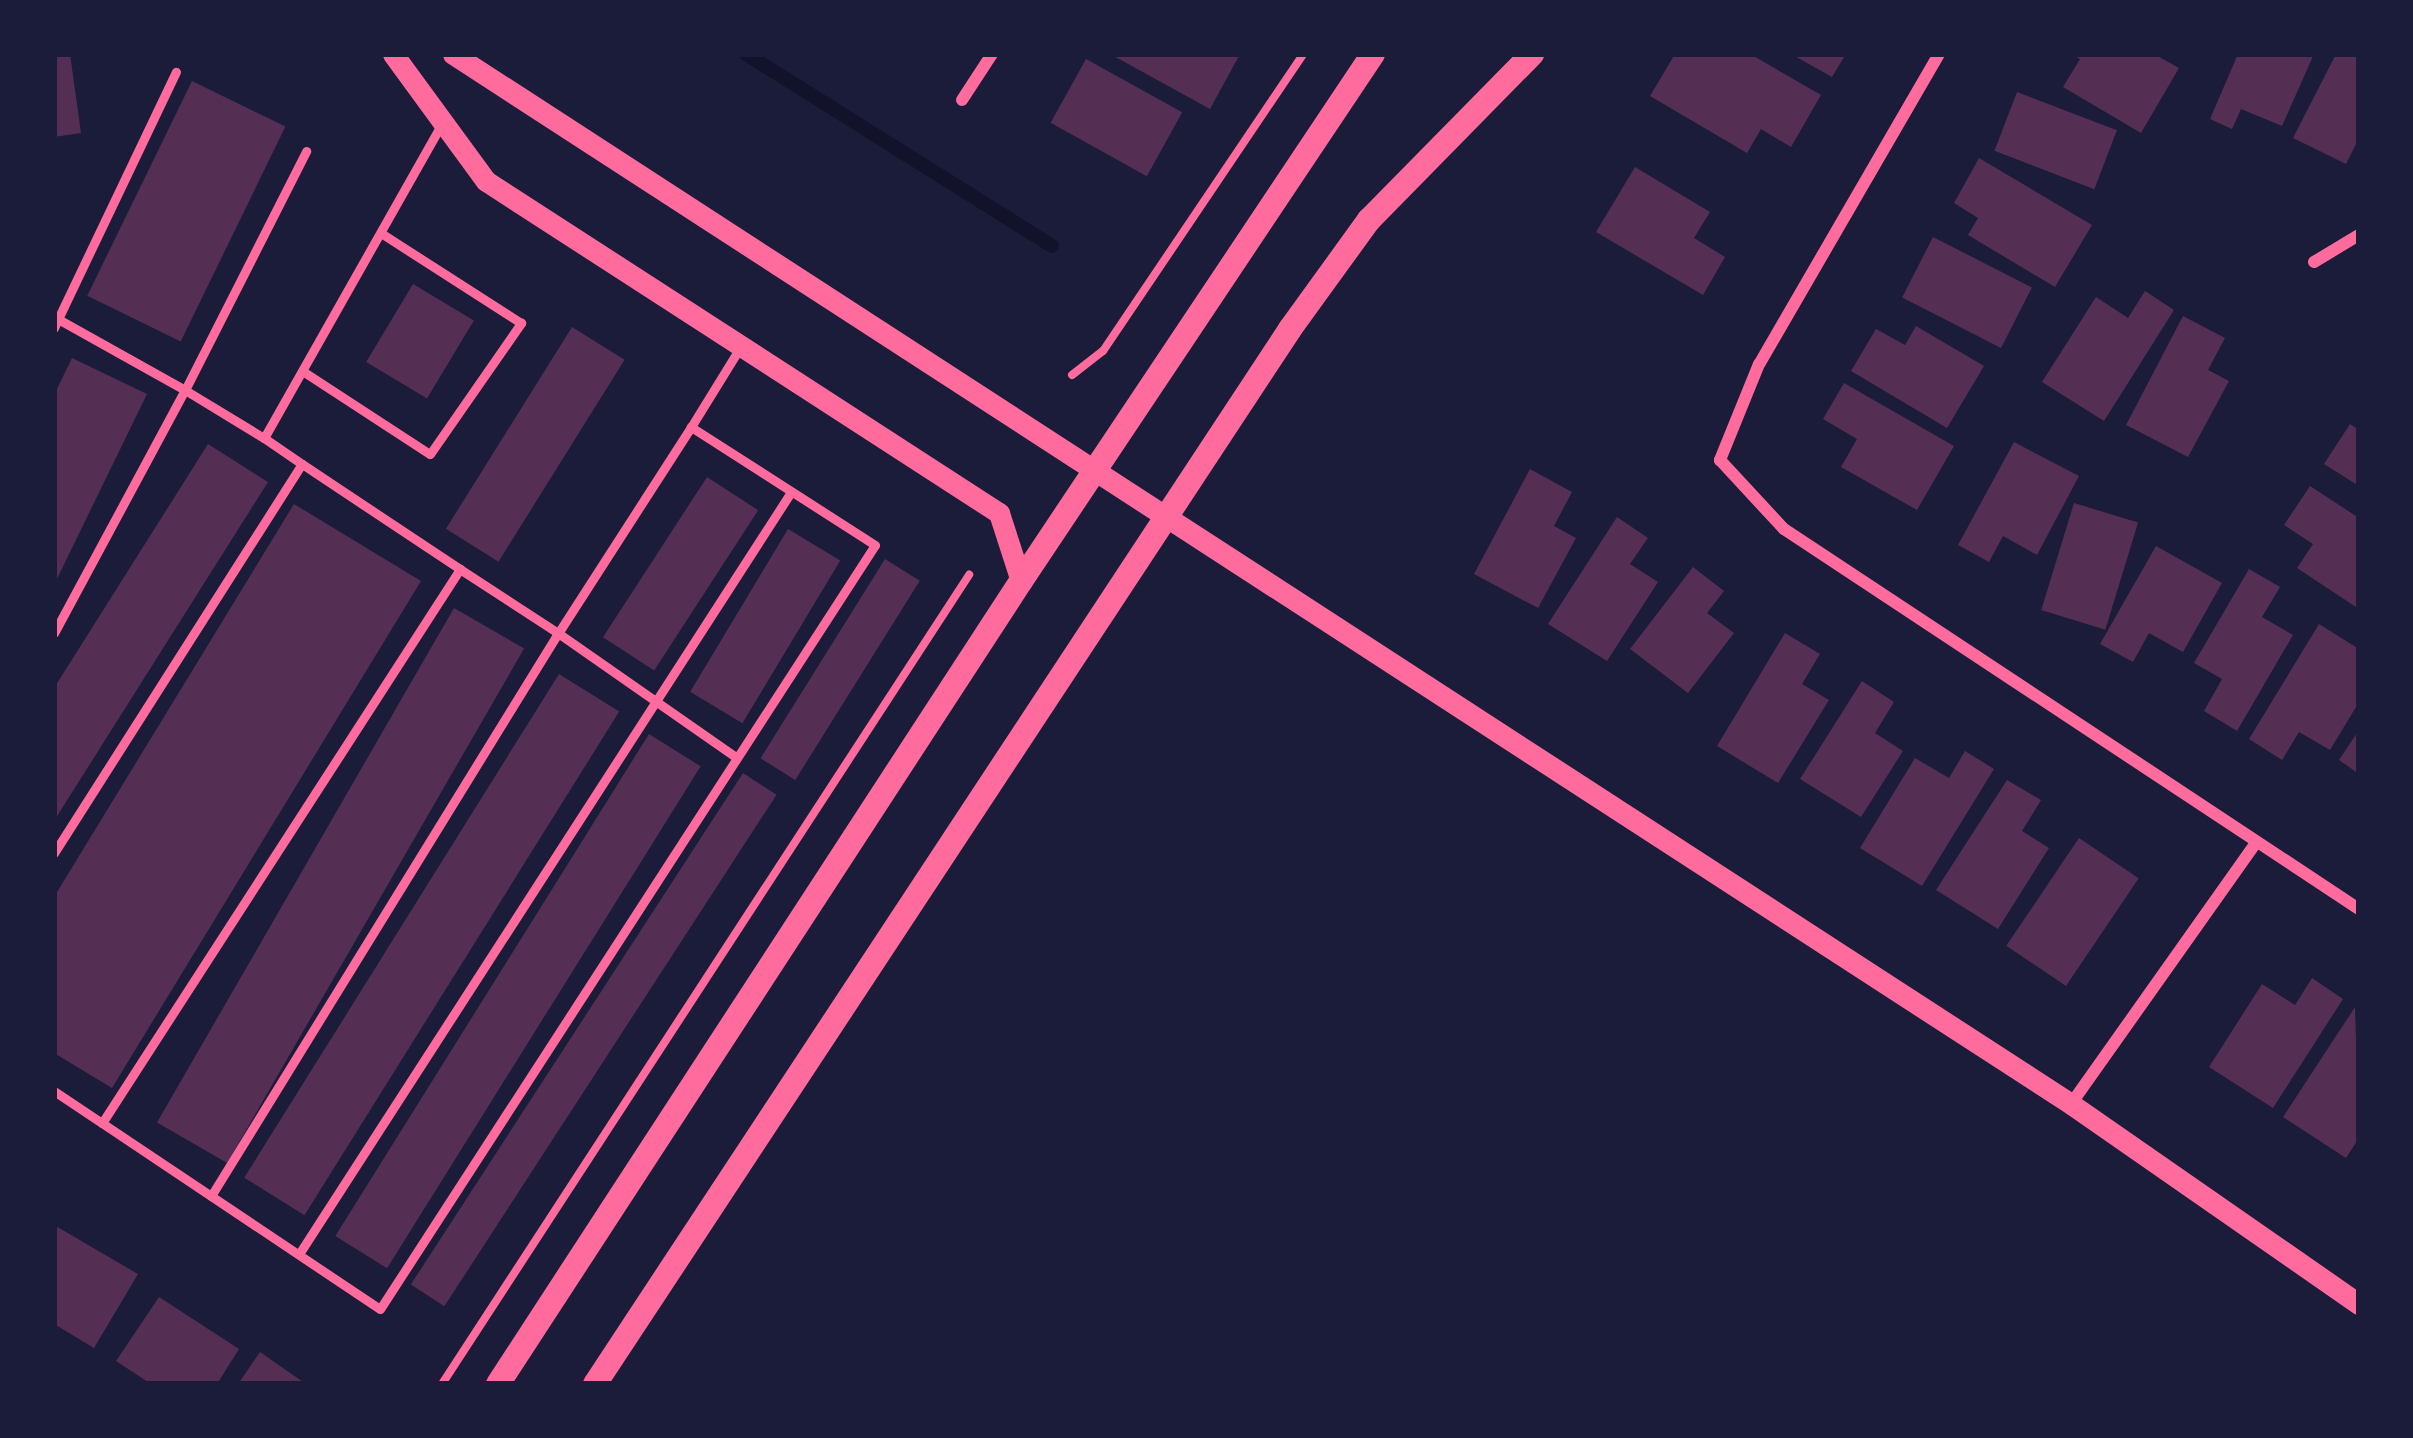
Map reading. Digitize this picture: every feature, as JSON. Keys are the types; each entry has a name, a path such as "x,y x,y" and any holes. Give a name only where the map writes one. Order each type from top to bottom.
{"main road":[{"path":"498,1384 1021,581 1373,54"},
{"path":"595,1384 1290,329 1369,220 1532,54"}],"street":[{"path":"393,54 486,181 999,512 1021,581"},
{"path":"453,54 2072,1104 2359,1304"},
{"path":"962,100 992,54"},
{"path":"1939,54 1759,364 1720,460 1784,529 2359,909"},
{"path":"2314,262 2359,235"},
{"path":"2072,1104 2255,844"}],"lane":[{"path":"176,72 56,323 264,438 737,758"},
{"path":"264,438 443,122"},
{"path":"54,632 185,391 306,152"},
{"path":"304,372 430,454 521,323 381,233"},
{"path":"211,1196 741,346"},
{"path":"54,1091 380,1309 875,545 691,427"},
{"path":"54,854 302,464"},
{"path":"299,1254 791,492"},
{"path":"102,1123 460,569"}],"path":[{"path":"1072,375 1103,351 1303,54"},
{"path":"442,1384 969,575"}],"building":[{"path":"54,54 70,54 81,133 54,137"},
{"path":"1110,54 1240,54 1210,109"},
{"path":"1675,54 1750,54 1821,95 1791,147 1761,129 1747,153 1650,96"},
{"path":"1791,54 1846,54 1832,77"},
{"path":"2071,54 2154,54 2179,68 2141,133 2063,87 2080,59"},
{"path":"2238,54 2314,54 2282,126 2241,109 2232,129 2210,119"},
{"path":"2336,54 2359,54 2359,138 2346,164 2293,138"},
{"path":"1086,59 1182,112 1147,176 1051,123"},
{"path":"192,81 285,127 181,341 87,296"},
{"path":"2017,92 2117,130 2094,189 1994,151"},
{"path":"1979,158 2092,225 2055,287 1968,235 1978,218 1954,203"},
{"path":"1635,167 1710,212 1694,238 1725,257 1703,295 1596,232"},
{"path":"1933,237 2032,287 2001,348 1902,298"},
{"path":"413,284 474,321 427,399 366,362"},
{"path":"2145,291 2174,310 2104,421 2042,382 2096,297 2128,318"},
{"path":"2183,316 2225,338 2208,370 2229,381 2188,457 2126,425"},
{"path":"1916,326 1984,366 1947,428 1851,371 1876,329 1905,345"},
{"path":"572,327 625,360 498,562 446,529"},
{"path":"72,358 147,394 54,585 54,395"},
{"path":"1844,383 1954,446 1917,510 1841,467 1857,439 1823,419"},
{"path":"2350,424 2359,430 2359,486 2324,464"},
{"path":"2014,442 2079,476 2037,555 2003,536 1989,562 1958,545"},
{"path":"208,444 268,482 54,821 54,688"},
{"path":"1530,469 1572,492 1554,526 1576,538 1538,608 1474,574"},
{"path":"707,477 758,510 654,670 603,637"},
{"path":"2310,486 2359,518 2359,609 2297,568 2313,544 2284,525"},
{"path":"2074,503 2138,523 2105,630 2041,610"},
{"path":"294,504 421,581 112,1088 54,1053 54,897"},
{"path":"1617,517 1648,538 1630,564 1658,582 1607,661 1548,624"},
{"path":"788,529 840,560 742,723 690,692"},
{"path":"2156,546 2222,583 2183,652 2149,633 2133,662 2100,644"},
{"path":"885,559 920,581 795,780 760,758"},
{"path":"1693,567 1724,591 1707,613 1734,633 1688,693 1630,649"},
{"path":"2249,569 2280,587 2262,617 2293,635 2237,731 2204,711 2222,679 2194,663"},
{"path":"454,608 524,648 227,1163 157,1122"},
{"path":"2319,624 2359,649 2359,702 2330,750 2299,732 2282,760 2249,739"},
{"path":"1785,633 1820,654 1802,684 1829,700 1778,783 1717,746"},
{"path":"559,674 619,712 304,1215 244,1178"},
{"path":"1862,681 1894,702 1875,733 1903,751 1861,817 1800,779"},
{"path":"2359,730 2359,774 2339,760"},
{"path":"649,734 701,766 387,1268 335,1236"},
{"path":"1965,751 1994,769 1922,886 1860,848 1915,758 1949,778"},
{"path":"743,773 777,795 444,1306 411,1285"},
{"path":"2007,780 2041,800 2022,831 2049,848 1998,929 1936,890"},
{"path":"2079,838 2139,878 2066,986 2006,946"},
{"path":"2312,978 2343,999 2273,1108 2209,1067 2262,984 2295,1005"},
{"path":"2355,1007 2359,1138 2346,1158 2283,1117"},
{"path":"54,1225 138,1274 94,1348 54,1324"},
{"path":"159,1297 239,1349 217,1384 151,1384 116,1361"},
{"path":"260,1352 306,1384 238,1384"}],"waterway":[{"path":"746,54 1052,246"}]}
